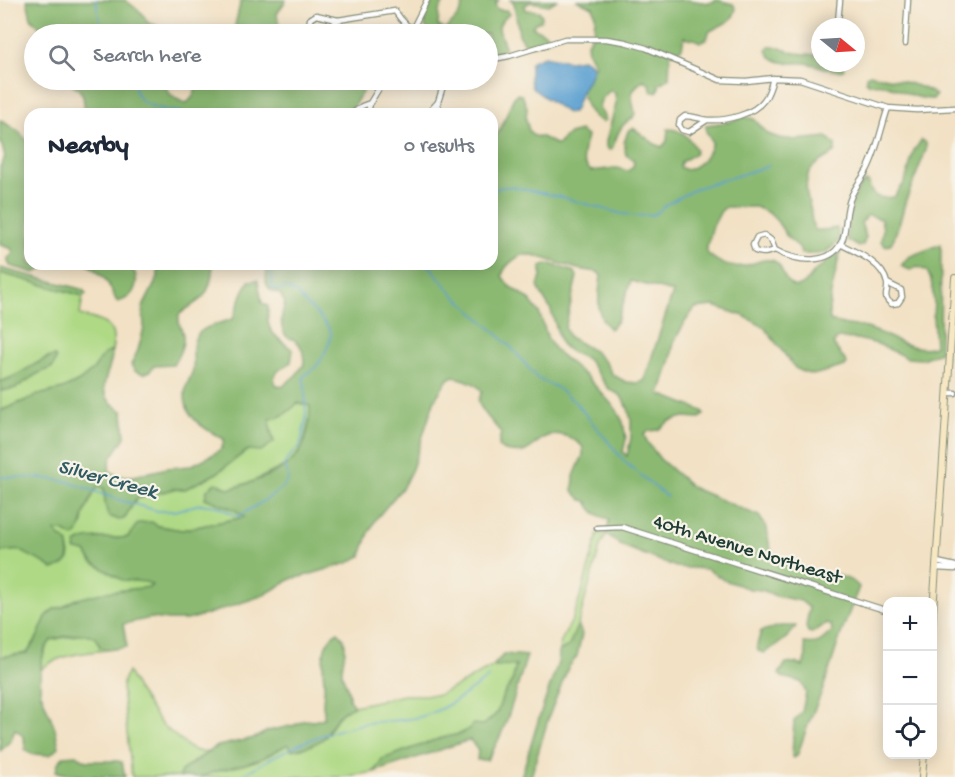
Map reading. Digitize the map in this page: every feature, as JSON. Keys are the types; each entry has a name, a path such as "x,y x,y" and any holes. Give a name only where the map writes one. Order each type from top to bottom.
{"main road":[{"path":"934,597 951,393 955,278"},
{"path":"922,777 924,759"}],"street":[{"path":"415,24 426,0"},
{"path":"838,18 840,0"},
{"path":"905,44 908,0"},
{"path":"309,24 310,19 316,15 338,20 395,11 404,24"},
{"path":"333,24 338,20"},
{"path":"498,58 565,39 606,39 646,48 720,80 800,79 888,108 917,110 955,108"},
{"path":"707,120 689,132 682,130 679,125 680,120 685,116 707,120 749,112 764,101 773,78"},
{"path":"369,108 378,90"},
{"path":"438,108 442,90"},
{"path":"432,108 438,102"},
{"path":"360,108 370,103"},
{"path":"775,250 763,254 755,251 753,245 757,237 764,235 771,240 775,250 789,257 819,259 835,250 840,244 849,200 873,156 888,108"},
{"path":"840,244 870,260 877,266 887,283 901,290 901,300 895,305 889,303 887,299 887,283"},
{"name":"40th Avenue Northeast","path":"597,528 622,527 883,609"},
{"path":"936,565 955,567"}],"green space":[{"path":"27,0 125,0 142,13 148,23 152,24 37,24 31,18"},
{"path":"241,0 286,0 277,14 279,24 235,24"},
{"path":"433,0 445,0 439,11 438,24 425,24"},
{"path":"463,0 499,0 495,4 497,9 507,10 509,14 499,25 505,47 498,54 498,24 451,24 460,13"},
{"path":"510,0 557,0 549,5 531,2 525,5 526,10 539,11 542,16 541,21 532,27 545,33 549,40 533,45 523,43 519,34 514,3"},
{"path":"576,0 688,0 709,3 717,0 733,4 736,8 732,18 709,32 707,39 700,42 684,37 682,48 670,55 669,78 659,84 657,92 652,92 649,84 644,80 635,88 632,95 635,113 633,118 622,127 612,149 609,150 606,147 606,141 616,104 615,93 610,90 601,100 599,107 606,120 603,122 593,116 585,102 581,86 595,65 588,52 587,43 594,33 595,15 593,7"},
{"path":"769,46 774,46 795,53 811,54 811,64 779,62 772,58 767,49"},
{"path":"870,74 913,84 936,95 933,99 925,99 885,85 870,84 866,81 866,76"},
{"path":"80,90 168,90 178,100 186,103 195,90 363,90 352,108 84,108"},
{"path":"516,94 522,95 527,107 526,119 529,131 534,136 542,137 557,145 569,134 580,131 587,136 583,159 591,171 617,168 628,171 633,167 634,160 626,155 624,143 628,131 633,128 662,147 667,141 668,129 677,130 685,136 696,151 681,162 680,167 686,170 703,160 712,142 706,131 706,125 745,117 754,119 768,134 779,138 796,140 827,137 835,144 835,152 811,170 807,180 807,191 815,230 837,228 839,240 830,249 822,253 801,254 799,247 788,238 769,213 756,207 726,207 721,211 713,226 707,253 724,264 735,267 772,260 778,264 789,283 796,287 804,284 816,270 840,252 831,294 830,320 867,328 909,345 927,348 935,346 934,302 931,280 927,271 918,267 910,270 901,266 908,257 941,244 940,352 922,359 907,358 878,344 857,339 838,338 833,344 847,363 845,366 813,375 795,368 764,327 744,316 714,306 695,308 674,342 660,394 703,411 704,414 700,418 684,417 670,421 658,430 649,431 644,435 660,459 693,488 759,516 767,528 769,544 774,557 801,568 841,576 859,587 797,756 792,757 794,721 802,712 806,693 801,682 779,674 786,663 803,666 806,655 804,643 817,643 823,640 832,631 831,625 825,624 812,633 808,632 806,627 809,608 801,601 750,589 724,580 707,569 676,567 620,545 607,534 609,519 595,513 587,501 582,500 573,491 574,476 583,455 583,447 570,438 555,434 545,437 523,452 503,450 499,447 501,433 485,414 478,401 482,392 480,389 453,376 448,379 435,399 412,469 403,487 376,519 361,556 348,563 293,578 264,595 205,615 187,620 151,618 123,624 127,647 108,650 100,647 95,638 86,635 51,640 41,662 40,691 55,728 59,747 50,755 31,754 25,749 24,737 15,729 11,741 0,751 0,657 27,653 37,638 46,617 54,609 63,607 74,600 105,592 152,585 146,582 122,580 92,562 86,552 75,550 76,544 93,538 128,537 138,523 152,522 158,526 182,530 244,517 235,510 205,498 207,490 215,483 229,489 249,483 289,463 297,456 304,443 310,406 298,403 282,416 270,419 274,442 261,451 248,450 217,473 185,489 174,489 136,499 124,519 119,520 108,516 104,488 97,487 76,535 73,537 63,531 55,531 67,542 69,557 66,563 53,569 20,550 0,552 0,411 79,381 94,369 104,354 112,351 104,387 111,403 123,412 125,437 111,458 109,470 118,476 134,476 167,468 190,466 212,455 222,448 224,439 201,425 186,405 186,387 193,369 194,341 206,328 233,319 249,281 258,280 262,303 268,306 271,330 277,338 293,350 291,362 278,371 274,378 276,385 282,387 296,375 304,364 303,355 300,346 295,340 287,337 282,329 285,303 280,294 270,290 266,283 267,270 498,270 498,132","holes":["521,255 533,255 578,269 598,272 601,276 600,311 605,324 610,329 617,321 631,281 673,292 644,381 626,382 613,375 594,351 569,337 565,328 577,276 575,272 550,264 541,266 538,286 551,310 561,344 569,351 587,359 608,388 621,396 628,408 631,438 627,456 623,452 626,439 623,422 616,409 588,378 555,350 548,339 539,312 529,299 509,286 502,276 507,267"]},
{"path":"0,120 24,138 24,270 10,266 8,258 13,251 0,245 0,167 5,157 0,139"},
{"path":"922,140 926,143 926,150 890,245 885,246 881,241 883,229 881,219 868,215 861,223 866,237 863,245 859,247 847,240 851,208 861,186 866,181 877,197 894,197 905,182 914,150"},
{"path":"0,268 74,287 83,290 86,294 83,296 0,273"},
{"path":"24,270 41,270 35,273"},
{"path":"95,270 133,270 136,286 130,296 118,302 105,279"},
{"path":"158,270 212,270 206,293 179,315 183,343 173,365 154,366 144,374 135,371 131,365 144,328 143,307 158,277"},
{"path":"0,273 83,296 80,315 107,325 111,329 113,342 112,351 104,354 94,369 79,381 0,411 0,391 16,388 37,374 53,367 48,357 0,382"},
{"path":"55,356 53,367 37,374 16,388 0,391 0,382"},
{"path":"298,403 310,405 310,418 302,448 290,463 254,481 229,489 219,484 205,498 235,510 245,517 182,530 158,526 118,539 96,538 86,552 92,562 152,584 150,587 74,600 63,607 54,609 46,617 27,654 0,657 0,552 20,550 53,569 69,559 70,554 67,542 55,530 73,536 83,524 84,515 97,486 104,487 105,504 124,519 136,499 174,489 185,489 217,473 272,432 269,425 270,419 284,415"},
{"path":"597,534 607,534 601,544 578,624 569,646 559,651 560,643 579,600"},
{"path":"578,624 582,634 577,656 568,668 549,716 531,777 521,777 558,663 559,651 569,646"},
{"path":"780,626 796,626 790,635 778,644 764,653 758,651 757,645 761,631"},
{"path":"338,632 345,647 342,673 349,692 349,700 354,706 340,714 323,739 310,746 291,750 289,745 286,745 261,759 201,777 179,776 181,771 218,746 254,738 268,731 295,725 305,720 314,721 324,718 325,648 332,636"},
{"path":"89,634 96,639 100,647 108,650 63,658 41,670 44,654 51,640"},
{"path":"504,654 527,656 506,723 487,760 477,760 478,750 470,740 374,772 382,759 441,738 460,734 473,724 484,725 497,713 502,698 513,679 516,665 493,666"},
{"path":"516,664 513,679 502,698 497,713 484,725 383,759 374,772 342,777 201,777 265,757 286,745 289,745 291,750 310,746 325,737 347,708 404,695 438,695 493,666"},
{"path":"128,672 161,724 191,749 201,752 209,751 184,769 179,776 181,777 132,777 122,688"},
{"path":"76,755 87,761 122,762 125,777 79,776 56,771 58,763 64,756"}],"water":[{"path":"544,56 569,61 582,59 588,61 592,66 592,73 581,91 573,112 567,113 532,88 530,64"}],"waterway":[{"name":"Silver Creek","path":"96,0 100,24"},
{"name":"Silver Creek","path":"135,90 144,102 157,108"},
{"path":"498,189 513,187 561,197 618,213 637,216 650,215 697,188 769,166"},
{"name":"Silver Creek","path":"0,477 66,481 158,511 175,511 200,504 217,506 239,516 281,489 288,479 284,465 300,446 306,419 303,378 320,361 329,344 331,334 323,321 296,293 285,288 279,290 272,288 272,270"},
{"path":"433,270 450,291 510,346 538,379 556,387 575,402 626,463 667,497"},
{"path":"240,777 285,751 316,737 367,723 412,719 435,712 489,677"}]}
